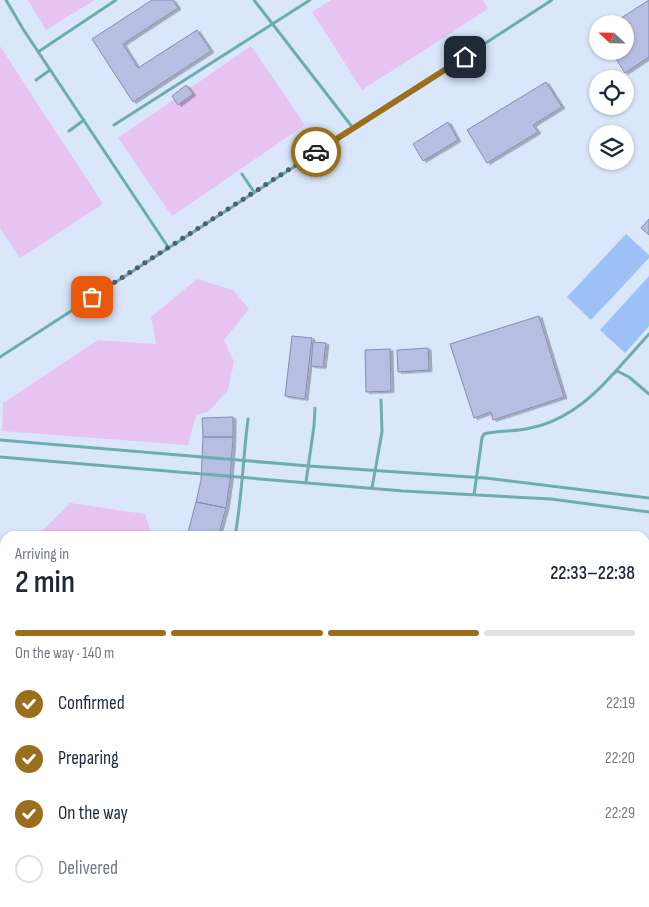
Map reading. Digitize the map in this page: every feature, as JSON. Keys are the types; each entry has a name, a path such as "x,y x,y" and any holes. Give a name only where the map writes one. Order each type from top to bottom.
{"lane":[{"path":"6,0 38,52 168,247"},
{"path":"38,52 116,0"},
{"path":"254,0 353,128"},
{"path":"114,125 310,0"},
{"path":"0,357 552,0"},
{"path":"36,80 50,70"},
{"path":"69,131 84,120"},
{"path":"242,174 254,192"},
{"path":"474,495 484,434 532,428 554,420 586,401 649,334"},
{"path":"613,374 617,372 623,373 649,394"},
{"path":"372,488 382,432 381,400"},
{"path":"306,482 315,408"},
{"path":"236,531 248,419"},
{"path":"0,440 309,466 477,477 649,498"},
{"path":"0,457 372,488 551,499 649,512"}],"shaded area":[{"path":"28,0 95,0 46,30"},
{"path":"331,0 483,0 488,9 362,90 312,12"},
{"path":"0,46 103,204 20,258 0,228"},
{"path":"251,46 305,125 172,216 118,138"},
{"path":"197,279 233,290 249,309 224,340 234,362 228,390 208,412 196,415 188,445 2,431 3,403 98,340 156,344 151,317"},
{"path":"70,503 145,514 150,531 42,531"}],"water":[{"path":"626,234 649,255 649,258 591,320 567,297"},
{"path":"649,276 649,326 625,353 600,330"}],"building":[{"path":"152,0 173,0 178,8 123,44 138,68 197,30 211,51 133,102 92,39"},
{"path":"649,0 649,57 630,70 623,70 617,60 634,60 634,15 626,15"},
{"path":"546,82 562,107 533,125 538,132 487,163 467,130"},
{"path":"186,85 193,94 178,105 172,96"},
{"path":"448,122 458,140 423,161 413,144"},
{"path":"649,219 649,235 641,228"},
{"path":"539,316 564,397 493,420 491,412 474,418 450,344"},
{"path":"292,336 312,338 305,399 285,396"},
{"path":"313,342 326,343 323,367 311,366"},
{"path":"428,348 429,370 398,372 397,350"},
{"path":"390,349 391,391 366,392 365,350"},
{"path":"233,417 233,437 203,437 202,418"},
{"path":"203,437 233,437 226,508 196,502 201,480"},
{"path":"196,502 226,508 219,531 188,531"}],"way so far":[{"path":"92,297 316,152"}],"route":[{"path":"316,152 465,57"}]}
